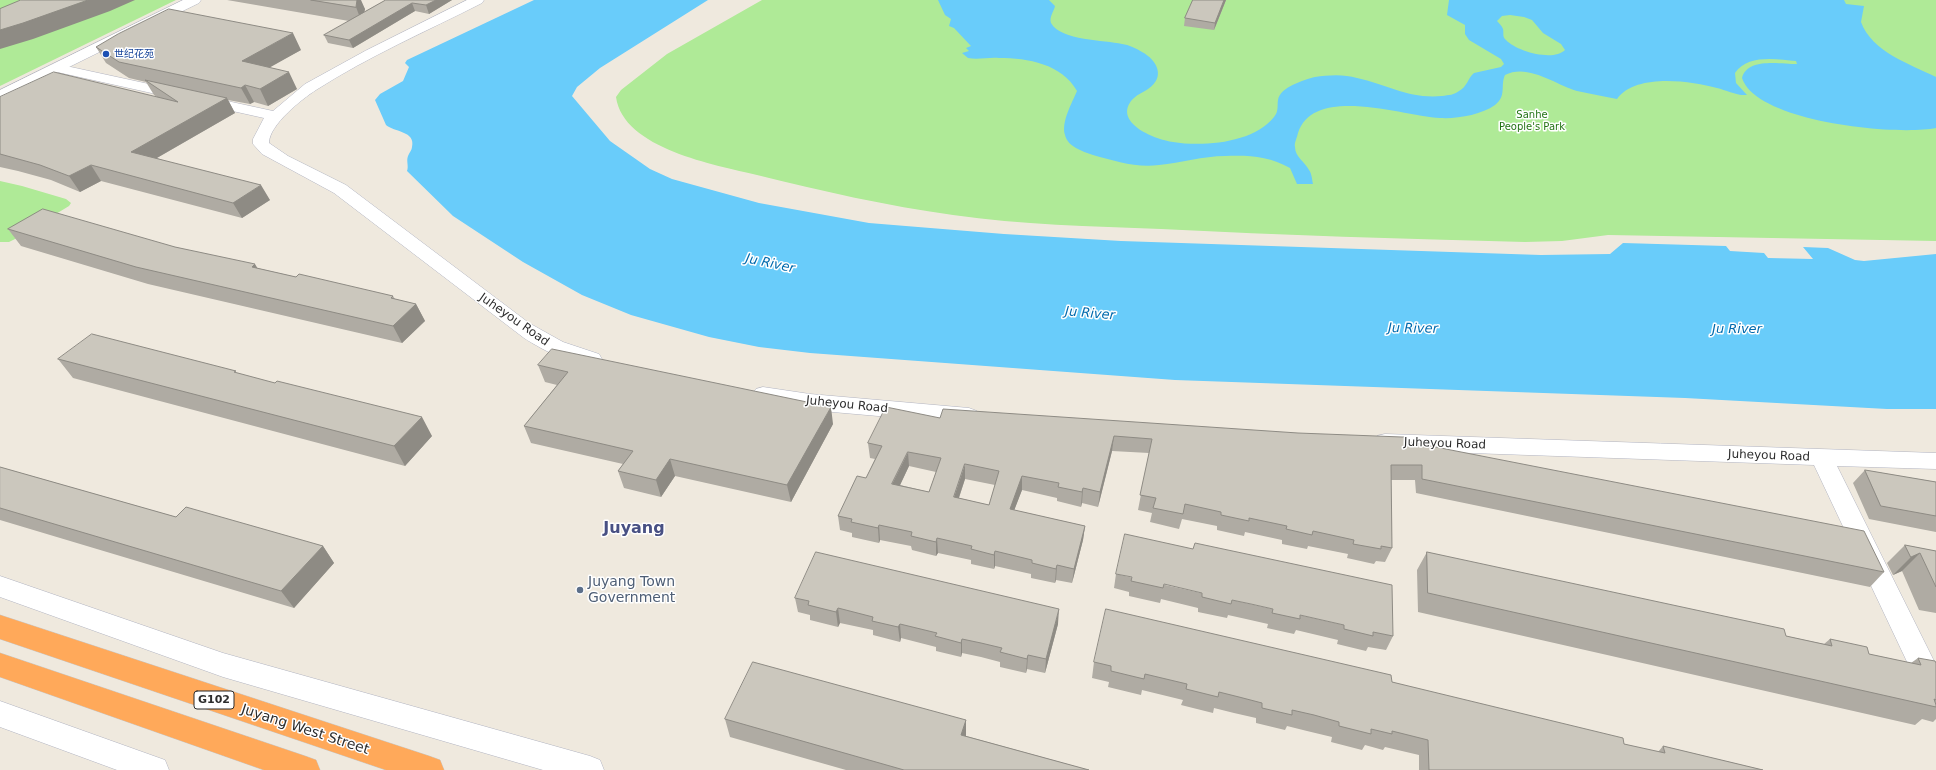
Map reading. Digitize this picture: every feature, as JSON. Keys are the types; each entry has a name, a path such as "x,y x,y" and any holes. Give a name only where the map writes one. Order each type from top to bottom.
{"highway":[{"name":"Juyang West Street","path":"0,627 286,724 429,770"},
{"path":"0,665 305,770"}],"street":[{"path":"0,96 194,0"},
{"name":"Juheyou Road","path":"477,0 310,88 275,116 268,124 261,139 261,144 268,151 340,189 522,328 548,345 566,353 607,364"},
{"path":"57,68 275,116"},
{"name":"Juheyou Road","path":"742,390 810,402 985,417"},
{"name":"Juheyou Road","path":"1364,441 1936,461"},
{"path":"1822,458 1936,693"},
{"path":"0,586 223,665 590,770"},
{"path":"0,714 155,770"}],"green space":[{"path":"0,0 176,0 0,86"},
{"name":"Sanhe People's Park","path":"762,0 1936,0 1936,241 1608,235 1562,241 1525,242 1252,233 1056,225 1004,221 953,215 879,203 719,166 674,152 653,142 635,130 622,115 616,97 621,90 667,54"},
{"path":"0,181 66,199 71,203 69,206 15,239 9,242 0,242"}],"water":[{"name":"Ju River","path":"534,0 708,0 600,68 577,87 572,96 610,141 650,169 672,179 759,203 869,223 1004,234 1121,241 1541,255 1610,254 1623,243 1726,246 1730,251 1764,253 1768,258 1813,259 1803,247 1828,248 1855,260 1864,261 1936,254 1936,409 1887,409 1685,398 1175,380 810,353 759,347 709,337 631,315 582,295 523,262 453,216 407,171 407,158 412,149 411,138 408,135 386,125 375,100 380,94 403,81 409,67 405,63 407,60"},
{"path":"938,0 1049,0 1055,6 1051,16 1051,23 1056,29 1084,39 1125,44 1137,49 1152,59 1157,69 1157,79 1154,84 1131,101 1127,109 1128,117 1133,124 1148,134 1166,141 1199,144 1227,141 1254,133 1265,126 1276,115 1278,100 1283,91 1293,85 1315,77 1341,75 1368,81 1399,91 1419,95 1442,96 1453,94 1462,89 1474,73 1501,67 1504,64 1501,59 1469,40 1465,34 1465,25 1447,15 1449,0 1844,0 1846,4 1864,6 1861,22 1866,32 1883,49 1904,62 1936,77 1936,128 1891,130 1829,122 1799,115 1773,106 1753,93 1742,78 1745,71 1757,64 1797,64 1796,61 1763,59 1755,60 1740,67 1735,73 1736,83 1747,95 1739,95 1706,85 1664,81 1637,85 1626,91 1617,99 1577,91 1532,73 1514,72 1505,75 1499,102 1483,111 1469,116 1440,118 1361,106 1340,106 1322,110 1307,118 1298,133 1295,151 1310,172 1313,184 1297,184 1290,168 1274,161 1258,157 1217,156 1167,164 1142,166 1117,162 1080,150 1069,143 1065,135 1064,124 1077,91 1063,74 1043,64 1021,59 968,58 962,53 969,51 966,48 971,46 954,28 949,26 951,19 945,15","holes":["1510,15 1532,20 1543,33 1561,44 1565,50 1552,55 1535,54 1518,48 1506,40 1503,35 1503,28 1497,21 1502,16"]}],"building":[{"path":"21,0 88,0 0,30 0,9"},
{"path":"311,0 357,0 356,7"},
{"path":"386,0 436,0 426,5 412,3 349,40 324,35"},
{"path":"1193,0 1224,0 1215,23 1185,18"},
{"path":"169,9 293,33 242,61 289,72 260,89 245,85 241,88 119,62 96,47 118,34"},
{"path":"54,72 178,102 145,80 227,98 131,152 261,185 233,203 91,165 69,176 40,165 0,154 0,97"},
{"path":"43,209 175,247 255,264 252,267 296,277 299,274 393,296 391,298 416,304 393,326 136,267 8,229"},
{"path":"92,334 236,371 234,372 275,383 277,381 422,417 394,446 58,359"},
{"path":"552,349 831,407 787,485 670,459 656,480 618,471 633,451 524,426 568,372 538,365"},
{"path":"886,407 940,418 943,409 1298,433 1405,437 1405,441 1864,531 1884,572 1422,479 1422,465 1391,465 1392,548 1381,546 1381,549 1353,544 1354,540 1313,531 1312,535 1286,529 1287,526 1249,518 1249,521 1221,515 1221,512 1185,504 1183,514 1153,508 1156,498 1140,495 1152,439 1114,436 1100,492 1083,488 1082,492 1058,487 1059,483 1022,476 1010,509 1085,526 1074,569 1057,565 1056,569 1032,563 1032,560 995,551 994,555 971,549 972,546 937,538 936,542 911,536 912,532 879,525 878,528 851,522 852,519 838,516 857,476 866,478 882,446 868,443","holes":["908,452 941,458 929,492 892,484","965,464 999,471 989,505 954,497"]},
{"path":"0,467 176,517 186,507 323,546 281,591 0,508"},
{"path":"1865,470 1936,482 1936,516 1881,506"},
{"path":"1125,534 1193,549 1195,543 1392,585 1393,636 1373,632 1373,636 1344,629 1344,625 1300,615 1300,619 1272,613 1273,609 1232,600 1231,604 1202,597 1202,593 1164,584 1163,588 1131,581 1132,577 1116,574"},
{"path":"1905,545 1936,551 1936,587 1920,553 1911,557"},
{"path":"816,552 1059,609 1046,659 1028,655 1027,659 1000,652 1002,648 962,639 961,643 935,636 937,633 900,624 898,627 872,621 873,617 838,608 836,612 808,605 809,601 795,598"},
{"path":"1427,552 1784,629 1786,636 1832,646 1830,639 1867,647 1869,654 1921,665 1918,658 1935,661 1936,700 1934,699 1936,707 1428,593"},
{"path":"1106,609 1391,675 1392,682 1623,738 1624,744 1665,753 1663,746 1763,770 1429,770 1428,740 1392,731 1392,734 1371,729 1371,734 1339,726 1339,722 1314,715 1292,710 1292,715 1262,708 1262,703 1219,692 1218,697 1186,689 1187,684 1145,674 1144,679 1111,671 1111,666 1094,662"},
{"path":"753,662 966,720 961,735 1089,770 904,770 725,719"}],"place":[{"name":"世纪花苑","path":"106,54"},
{"name":"Juyang Town Government","path":"580,590"}],"district":[{"name":"Juyang","path":"634,529"}]}
